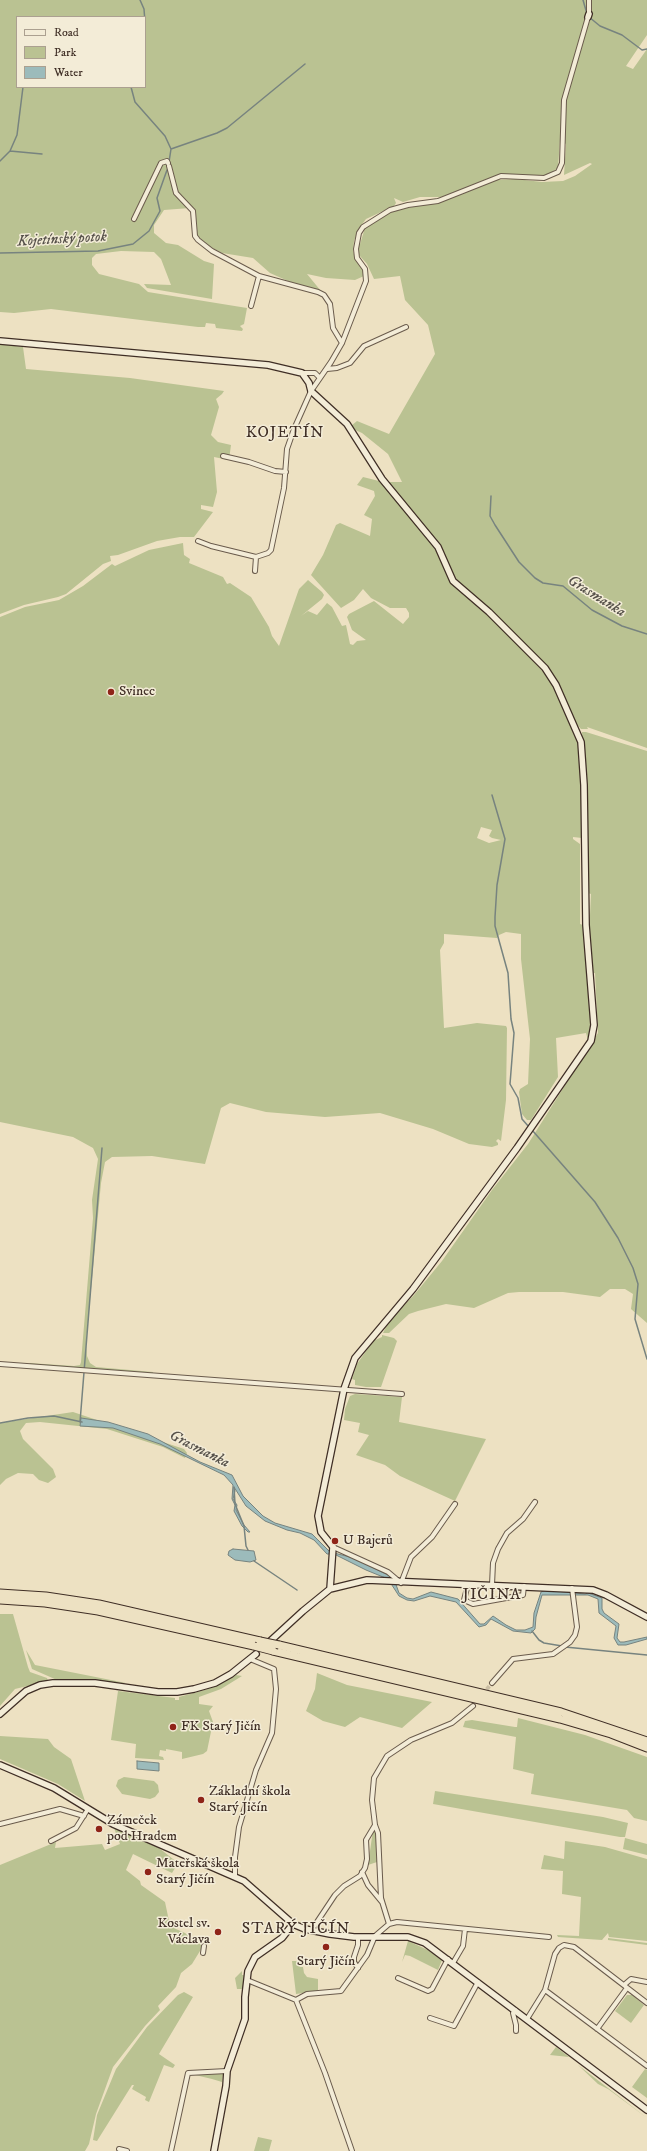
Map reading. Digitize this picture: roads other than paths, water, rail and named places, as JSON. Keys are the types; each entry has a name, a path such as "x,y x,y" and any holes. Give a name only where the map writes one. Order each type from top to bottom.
{"highway":[{"path":"1,1595 46,1596 99,1604 561,1712 647,1741"},
{"path":"1,1595 98,1611 254,1646 560,1719 611,1734 647,1748"}],"street":[{"path":"198,541 211,546 256,557 268,554 271,550 286,472 287,449 311,391 327,369 342,343 366,280 365,269 357,258 356,249 359,233 363,227 390,210 438,201 501,176 544,178 558,172 562,163 564,100 588,16 589,0"},
{"path":"134,219 161,163 167,161 176,193 193,211 195,236 198,240 212,251 259,276 318,292 324,296 330,304 333,328 342,343"},
{"path":"251,306 259,276"},
{"path":"327,369 338,368 350,363 364,346 406,327"},
{"path":"0,341 268,365 302,373 315,373 320,378"},
{"path":"302,373 311,391 347,424 382,479 438,547 453,581 489,612 545,668 556,685 581,742 584,785 586,925 594,1025 591,1041 531,1129 413,1289 355,1358 344,1389 318,1516 321,1532 333,1551 330,1589"},
{"path":"308,383 316,383"},
{"path":"224,456 249,462 275,471 286,472"},
{"path":"255,571 256,557"},
{"path":"0,1364 402,1394"},
{"path":"492,1585 493,1562 498,1549 507,1533 523,1519 535,1502"},
{"path":"396,1582 412,1557 432,1537 455,1504"},
{"path":"333,1551 388,1572 396,1582"},
{"path":"262,1643 330,1589 367,1580 524,1586 572,1592 593,1590 606,1595 647,1617"},
{"path":"468,1584 464,1600 473,1604 523,1595 524,1586"},
{"path":"492,1683 513,1659 553,1654 562,1649 575,1635 576,1627 572,1592"},
{"path":"0,1714 26,1691 40,1685 67,1682 95,1683 158,1692 177,1692 194,1689 215,1682 231,1674 256,1654"},
{"path":"235,1877 239,1827 256,1770 272,1733 276,1690 274,1669 250,1659"},
{"path":"389,1924 382,1903 378,1833 375,1825 372,1800 374,1778 387,1756 411,1740 452,1723 473,1706"},
{"path":"0,1765 54,1788 113,1824 235,1877 252,1887 293,1924 311,1931 358,1937 375,1936 413,1938 425,1943 647,2110"},
{"path":"0,1824 60,1809 84,1816"},
{"path":"51,1841 76,1828 88,1809"},
{"path":"311,1931 335,1895 362,1872 367,1859 366,1840 375,1825"},
{"path":"362,1872 368,1885 382,1903"},
{"path":"296,2000 307,1994 341,1991 372,1947 375,1936 389,1924 397,1922 549,1937"},
{"path":"214,2151 226,2086 227,2071 246,2019 248,1971 255,1957 282,1938 293,1924"},
{"path":"398,1978 428,1991 432,1989 450,1961 463,1946 465,1929"},
{"path":"358,1937 358,1945 354,1957 354,1962 358,1968"},
{"path":"527,2019 545,1990 555,1954 559,1948 564,1945 574,1947 647,2003"},
{"path":"203,1953 204,1946"},
{"path":"597,2030 630,1979 647,1982"},
{"path":"247,1980 296,2000 325,2073 352,2151"},
{"path":"430,2018 454,2026 478,1982"},
{"path":"545,1990 647,2066"},
{"path":"515,2010 513,2013 516,2031"},
{"path":"171,2151 188,2073 227,2071"},
{"path":"119,2149 127,2151"}],"water":[{"path":"81,1418 108,1422 148,1434 200,1462 232,1475 243,1496 263,1516 275,1523 312,1534 330,1552 354,1558 388,1575 394,1579 399,1593 407,1598 413,1599 431,1592 458,1599 480,1624 484,1624 493,1616 516,1630 525,1630 533,1627 534,1613 541,1592 546,1590 585,1594 588,1593 602,1598 602,1609 604,1613 619,1624 617,1638 620,1642 647,1637 647,1639 626,1645 618,1645 614,1638 616,1626 599,1613 598,1599 588,1595 542,1595 536,1617 535,1629 531,1633 513,1631 491,1619 486,1625 479,1627 456,1602 430,1596 414,1601 407,1600 399,1596 388,1579 334,1554 327,1554 314,1540 300,1533 287,1530 265,1521 246,1506 234,1487 235,1491 233,1499 237,1505 236,1510 244,1525 250,1532 248,1532 242,1526 234,1511 235,1505 232,1499 233,1485 224,1475 160,1444 113,1428 80,1426"},
{"path":"233,1549 254,1551 256,1560 250,1562 235,1560 228,1555 229,1551"},
{"path":"137,1761 159,1763 159,1771 137,1769"}],"waterway":[{"path":"140,0 144,9 145,16"},
{"path":"583,0 587,14"},
{"path":"589,17 600,26 622,35 642,50 647,49"},
{"name":"Kojetínský potok","path":"169,162 171,149 227,128 305,64"},
{"path":"0,161 10,151 17,135 23,88"},
{"path":"131,88 135,102 165,136 171,149"},
{"path":"10,151 42,154"},
{"name":"Kojetínský potok","path":"0,253 98,251 133,244 149,231 160,211 157,198 167,170"},
{"name":"Grasmanka","path":"491,496 490,516 519,562 535,578 543,583 563,586 592,610 622,626 647,634"},
{"path":"492,795 505,839 497,885 495,926 508,973 511,1019 514,1033 510,1084 518,1098 522,1119 529,1127"},
{"path":"532,1130 595,1202 618,1238 633,1268 638,1284 635,1319 647,1359"},
{"path":"80,1422 102,1148"},
{"name":"Grasmanka","path":"0,1423 28,1418 54,1416 82,1422"},
{"path":"234,1487 235,1504 244,1526 246,1546 248,1550"},
{"path":"254,1561 297,1590"},
{"path":"532,1631 539,1640 544,1643 562,1646"},
{"path":"565,1647 647,1655"}],"tunnel":[{"path":"483,1694 492,1683"}],"place":[{"name":"Svinec","path":"111,692"},
{"name":"U Bajerů","path":"335,1541"},
{"name":"FK Starý Jičín","path":"173,1727"},
{"name":"Základní škola Starý Jičín","path":"201,1800"},
{"name":"Zámeček pod Hradem","path":"99,1829"},
{"name":"Mateřská škola Starý Jičín","path":"148,1872"},
{"name":"Kostel sv. Václava","path":"218,1932"},
{"name":"Starý Jičín","path":"326,1947"}],"district":[{"name":"KOJETÍN","path":"285,434"},
{"name":"JIČINA","path":"492,1596"},
{"name":"STARÝ JIČÍN","path":"296,1930"}]}
